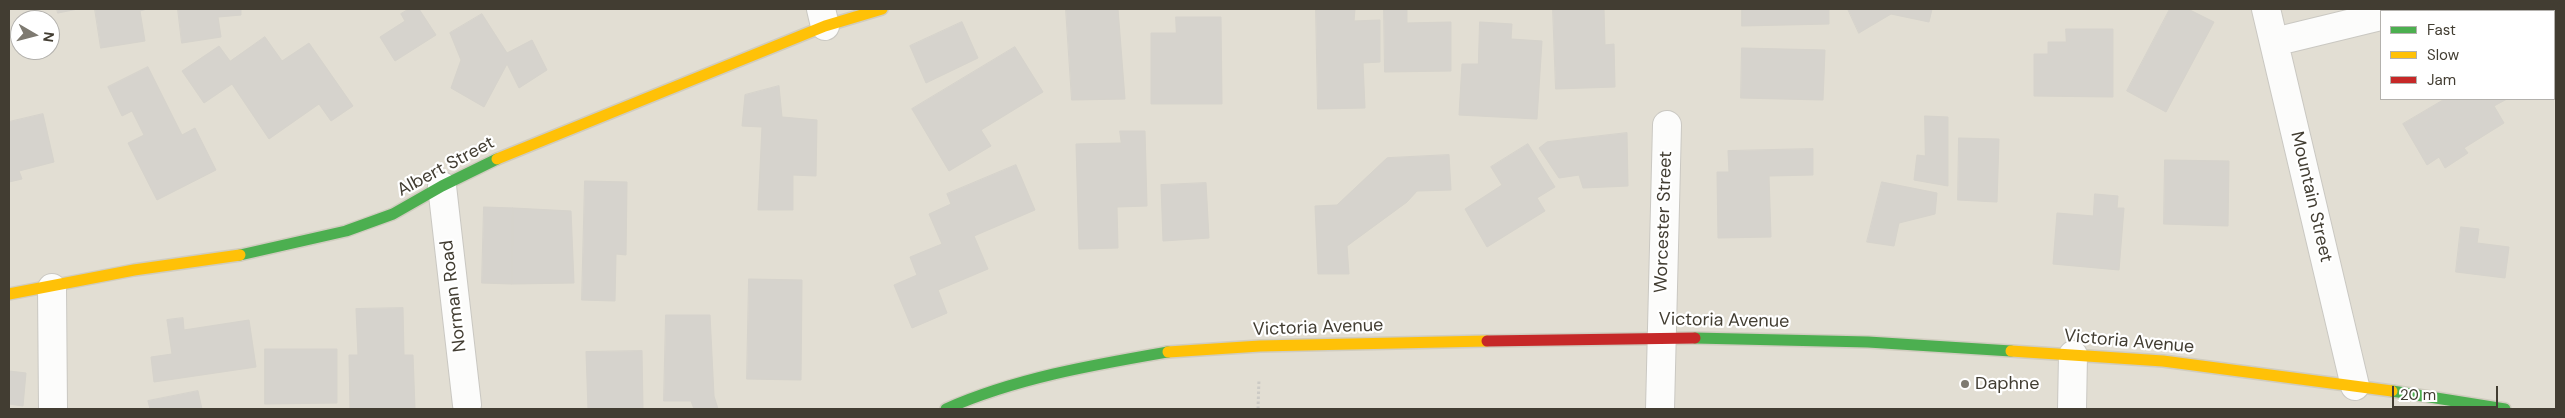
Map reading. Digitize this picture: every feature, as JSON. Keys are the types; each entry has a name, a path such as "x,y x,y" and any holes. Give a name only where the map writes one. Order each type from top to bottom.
{"street":[{"name":"Albert Street","path":"9,294 52,288 134,270 244,254 346,231 393,214 442,186 508,154 823,18 882,9"},
{"name":"Mountain Street","path":"2266,9 2355,386"},
{"path":"2274,42 2380,16"},
{"name":"Worcester Street","path":"1660,409 1667,126"},
{"name":"Norman Road","path":"442,186 467,405"},
{"path":"52,288 53,409"},
{"name":"Victoria Avenue","path":"946,409 964,401 1070,369 1171,351 1260,346 1661,337 1868,342 2163,361 2355,386 2505,409"},
{"path":"2072,409 2073,355"}],"path":[{"path":"1258,409 1259,379"}],"shaded area":[{"path":"9,9 2556,9 2556,409 9,409"}],"building":[{"path":"78,9 60,13 60,10 57,10"},
{"path":"95,9 147,9 140,11 145,41 101,48"},
{"path":"178,9 241,9 241,15 218,17 221,37 182,43"},
{"path":"409,9 419,9 436,35 395,61 380,37 405,21 401,14"},
{"path":"1066,9 1118,9 1125,99 1072,100"},
{"path":"1316,9 1355,9 1354,21 1380,20 1380,62 1363,63 1365,108 1318,109"},
{"path":"1384,9 1407,9 1407,23 1451,22 1451,71 1385,72"},
{"path":"1553,9 1604,9 1605,45 1614,44 1615,87 1556,89"},
{"path":"1742,9 1829,9 1829,24 1742,26"},
{"path":"1848,9 1932,9 1929,22 1891,14 1859,33"},
{"path":"2170,9 2188,9 2214,22 2166,112 2127,91"},
{"path":"482,14 507,53 532,40 547,70 519,88 507,64 484,107 451,88 461,60 450,33"},
{"path":"1176,17 1221,17 1222,104 1151,104 1151,33 1176,33"},
{"path":"962,22 978,58 926,83 910,46"},
{"path":"1480,22 1512,24 1511,39 1542,41 1537,119 1459,115 1462,64 1478,64"},
{"path":"2066,29 2113,29 2113,97 2034,96 2034,54 2048,54 2048,42 2066,42"},
{"path":"265,37 282,61 309,43 353,106 331,121 319,104 269,139 232,84 204,103 182,71 219,46 230,61"},
{"path":"1015,47 1043,92 981,130 991,146 949,171 912,109"},
{"path":"1742,48 1825,50 1823,100 1741,98"},
{"path":"148,67 182,135 195,128 216,170 157,200 128,143 144,135 132,111 122,116 108,87"},
{"path":"779,86 782,117 817,120 816,176 793,175 793,210 758,210 762,127 742,126 745,95"},
{"path":"2443,100 2505,100 2494,106 2504,123 2464,148 2468,153 2445,168 2439,157 2427,165 2403,124"},
{"path":"43,114 54,162 19,171 22,179 9,182 9,122"},
{"path":"1925,116 1948,117 1948,186 1914,180 1917,155 1925,156"},
{"path":"1120,131 1145,131 1147,206 1117,207 1118,248 1079,249 1076,144 1121,143"},
{"path":"1627,133 1628,186 1583,188 1579,175 1559,178 1539,148 1547,142"},
{"path":"1959,138 1999,139 1997,202 1958,200"},
{"path":"1528,144 1555,187 1537,198 1545,211 1487,247 1465,209 1502,185 1491,167"},
{"path":"1813,149 1813,175 1769,176 1771,237 1718,238 1717,172 1729,172 1728,151"},
{"path":"1449,155 1451,190 1417,191 1407,202 1347,246 1349,274 1318,274 1315,206 1337,205 1387,158"},
{"path":"2165,160 2229,161 2228,226 2164,224"},
{"path":"1016,165 1035,210 974,236 988,269 938,290 947,313 912,328 894,285 917,275 910,257 942,244 929,214 951,204 947,194"},
{"path":"585,181 627,182 626,255 616,254 615,301 582,300"},
{"path":"1882,182 1937,193 1935,214 1899,223 1894,246 1867,242"},
{"path":"1206,183 1209,238 1163,241 1161,185"},
{"path":"2095,194 2118,196 2117,208 2124,208 2119,270 2053,264 2057,213 2093,216"},
{"path":"484,207 513,208 512,284 482,283"},
{"path":"513,208 571,211 574,283 512,284"},
{"path":"2461,227 2479,229 2477,243 2509,247 2505,278 2456,272"},
{"path":"749,279 802,280 801,380 747,379"},
{"path":"403,308 404,355 413,355 415,409 350,409 349,355 358,355 356,309"},
{"path":"666,315 710,315 714,396 718,409 694,409 691,401 664,401"},
{"path":"183,318 184,330 249,320 256,367 154,382 151,357 172,354 167,320"},
{"path":"265,349 337,349 337,403 265,404"},
{"path":"642,351 643,409 588,409 586,352"},
{"path":"9,371 26,373 23,406 9,404"},
{"path":"198,391 202,409 150,409 148,401"}],"traffic: fast":[{"path":"240,255 346,231 393,214 442,186 497,159"},
{"path":"1695,338 1868,342 2011,351"},
{"path":"946,409 973,398 1027,381 1168,352"},
{"path":"2392,391 2505,409"}],"traffic: slow":[{"path":"497,159 825,26 882,9"},
{"path":"9,294 134,270 240,255"},
{"path":"1168,352 1260,346 1487,341"},
{"path":"2011,351 2163,361 2392,391"}],"traffic: jam":[{"path":"1487,341 1695,338"}],"place":[{"name":"Daphne","path":"1965,384"}]}
